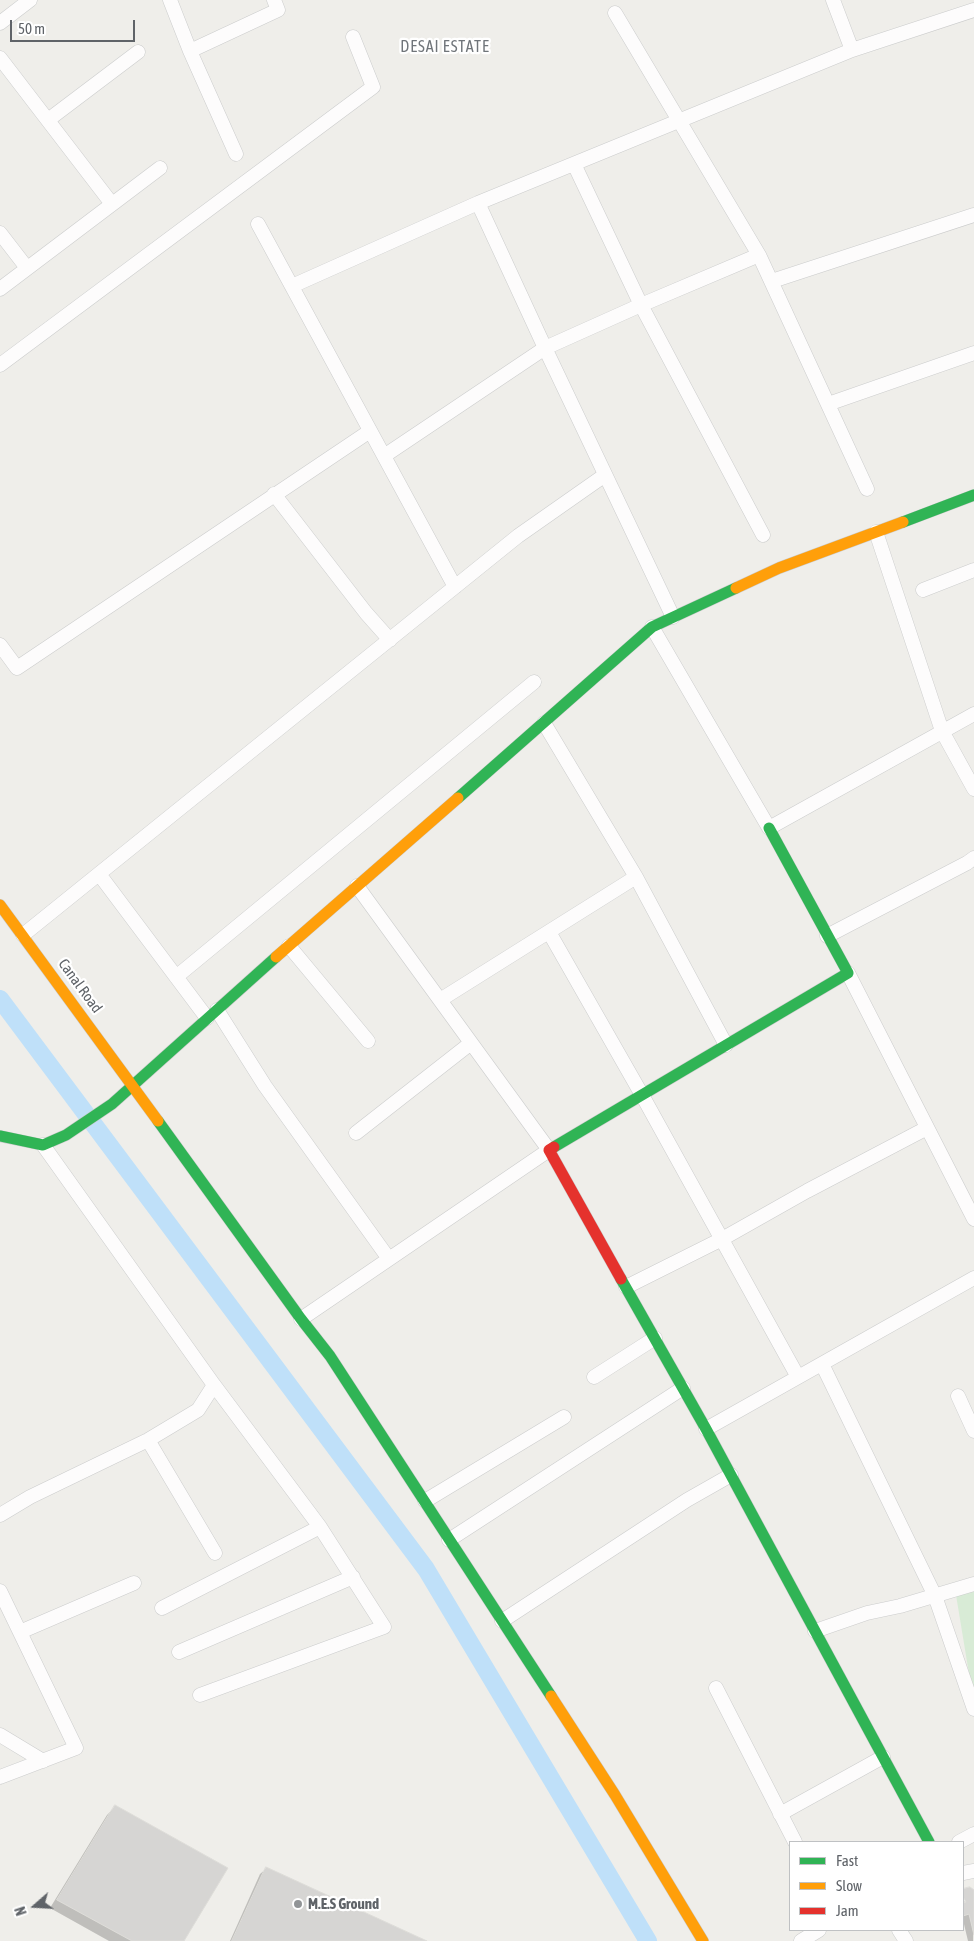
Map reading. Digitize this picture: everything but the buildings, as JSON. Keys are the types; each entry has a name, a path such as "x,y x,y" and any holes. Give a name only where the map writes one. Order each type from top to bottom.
{"street":[{"path":"170,0 190,51 236,154"},
{"path":"190,51 278,10 274,0"},
{"path":"833,0 852,50"},
{"path":"0,22 22,2"},
{"path":"292,286 478,203 852,50 974,10"},
{"path":"615,13 759,255 867,489"},
{"path":"0,365 373,87 352,37"},
{"path":"48,120 138,52"},
{"path":"0,58 112,204"},
{"path":"574,164 641,305 763,535"},
{"path":"0,289 160,168"},
{"path":"478,203 605,475 674,617"},
{"path":"772,281 974,215"},
{"path":"258,224 455,587"},
{"path":"0,233 27,268"},
{"path":"384,456 545,348 759,255"},
{"path":"828,404 974,353"},
{"path":"0,645 17,668 370,431"},
{"path":"23,935 518,536 605,475"},
{"path":"274,494 366,613 390,640"},
{"path":"0,1136 42,1145 66,1135 112,1104 652,627 779,568 974,494"},
{"path":"876,532 942,731 974,789"},
{"path":"923,590 974,570"},
{"path":"652,627 769,828 828,936 974,1219"},
{"path":"176,977 534,682"},
{"path":"769,828 974,714"},
{"path":"544,723 636,877 726,1045"},
{"path":"828,936 974,858"},
{"path":"99,874 176,977 212,1014 389,1258"},
{"path":"440,1000 636,877"},
{"path":"358,886 548,1150 706,1429 928,1841"},
{"name":"Canal Road","path":"0,905 301,1319 330,1356 615,1794 703,1941"},
{"path":"549,932 642,1095 798,1377"},
{"path":"289,946 368,1041"},
{"path":"301,1319 548,1150 848,974"},
{"path":"356,1132 471,1043"},
{"path":"626,1287 722,1240 807,1191 927,1128"},
{"path":"42,1145 214,1385 320,1527 384,1627 200,1695"},
{"path":"706,1429 974,1278"},
{"path":"594,1377 655,1338"},
{"path":"822,1364 935,1596 974,1709"},
{"path":"0,1514 30,1497 148,1440 198,1410 214,1385"},
{"path":"450,1540 683,1388"},
{"path":"958,1396 974,1431"},
{"path":"425,1501 564,1417"},
{"path":"148,1440 215,1553"},
{"path":"502,1621 687,1500 731,1475"},
{"path":"162,1608 320,1527"},
{"path":"179,1652 353,1577"},
{"path":"20,1632 134,1583"},
{"path":"815,1631 867,1613 974,1584"},
{"path":"0,1591 76,1748 0,1777"},
{"path":"716,1688 794,1841"},
{"path":"0,1735 43,1760"},
{"path":"780,1814 883,1757"},
{"path":"961,1841 974,1834"},
{"path":"801,1941 817,1931"}],"green space":[{"path":"974,1583 974,1704 956,1595"}],"waterway":[{"path":"0,999 426,1569 648,1941"}],"traffic: fast":[{"path":"903,522 974,495"},
{"path":"458,798 652,627 736,588"},
{"path":"554,1147 848,973 769,828"},
{"path":"0,1136 43,1145 66,1135 112,1104 276,957"},
{"path":"158,1121 301,1319 330,1356 551,1696"},
{"path":"621,1279 706,1429 928,1841"}],"traffic: slow":[{"path":"736,588 779,568 903,522"},
{"path":"276,957 458,798"},
{"path":"0,905 158,1121"},
{"path":"551,1696 615,1795 703,1941"}],"traffic: jam":[{"path":"554,1147 549,1150 621,1279"}],"place":[{"name":"M.E.S Ground","path":"298,1904"}],"district":[{"name":"DESAI ESTATE","path":"445,47"}]}
